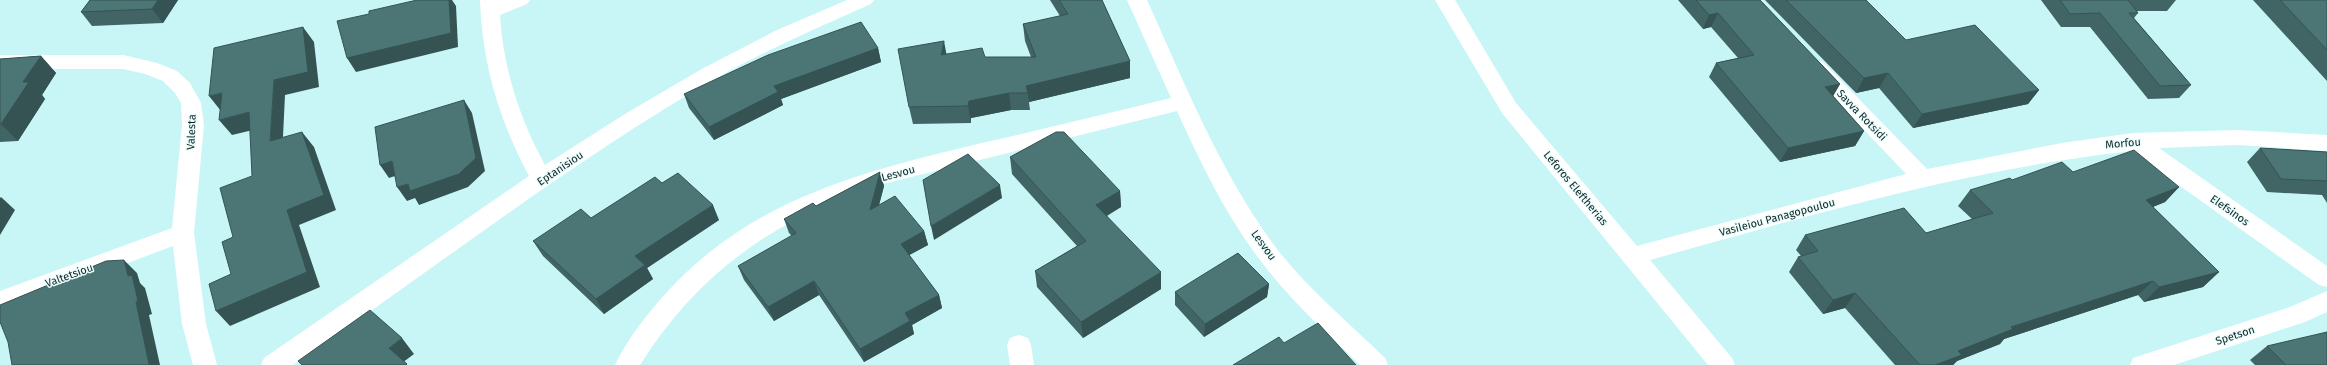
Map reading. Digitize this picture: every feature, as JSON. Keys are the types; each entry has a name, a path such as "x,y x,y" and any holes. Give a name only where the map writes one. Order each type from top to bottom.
{"street":[{"path":"520,0 490,6 493,49 506,102 522,144 542,179"},
{"name":"Eptanisiou","path":"273,365 542,179 669,95 776,37 864,0"},
{"name":"Lesvou","path":"1137,0 1219,176 1264,249 1313,304 1376,365"},
{"name":"Leforos Eleftherias","path":"1445,0 1509,108 1723,365"},
{"name":"Savva Rotsidi","path":"1801,52 1922,177"},
{"name":"Valesta","path":"0,62 123,62 150,68 174,80 183,88 191,104 193,125 183,233 194,324 205,365"},
{"name":"Lesvou","path":"627,365 639,344 666,308 706,268 736,244 780,216 819,197 888,175 1184,102"},
{"name":"Morfou","path":"1922,177 2050,152 2133,141 2227,137 2285,138 2327,143"},
{"name":"Elefsinos","path":"2133,141 2327,278"},
{"name":"Vasileiou Panagopoulou","path":"1633,256 1922,177"},
{"name":"Valtetsiou","path":"0,301 183,233"},
{"name":"Spetson","path":"2142,365 2297,315 2327,301"}],"building":[{"path":"90,0 158,0 152,9 81,12"},
{"path":"417,0 449,0 451,33 347,58 337,21 369,14 369,11"},
{"path":"1059,0 1102,0 1130,61 1026,86 1028,93 1009,93 969,101 968,106 909,107 898,49 944,41 941,55 982,48 985,57 1036,57 1023,24 1068,14"},
{"path":"1696,0 1760,0 1840,84 1825,87 1864,131 1788,148 1716,63 1754,55 1718,13 1709,15"},
{"path":"1786,0 1866,0 1906,40 1975,25 2039,90 1922,114 1888,73 1864,78"},
{"path":"2060,0 2128,0 2138,13 2129,13 2191,85 2160,86 2100,13 2070,14"},
{"path":"2280,0 2327,0 2327,50"},
{"path":"861,22 878,48 774,86 778,92 709,127 684,94 768,55"},
{"path":"303,27 308,72 274,80 270,141 302,132 324,195 287,210 307,272 216,311 209,284 231,274 222,242 233,237 220,188 252,176 249,112 219,120 222,93 209,96 214,48"},
{"path":"41,56 23,82 29,82 0,124 0,59"},
{"path":"464,100 476,158 459,174 410,191 408,184 397,187 392,161 380,165 375,127"},
{"path":"1056,132 1064,132 1120,191 1096,205 1161,272 1081,322 1035,271 1086,241 1010,157"},
{"path":"2260,148 2327,152 2327,181 2281,179"},
{"path":"2134,150 2179,187 2146,200 2219,272 2159,287 2153,281 2011,327 2013,329 1958,351 1962,355 1935,365 1920,365 1855,293 1833,300 1798,257 1818,251 1805,235 1904,208 1926,233 1993,213 1970,190 2010,178 2012,180 2062,162 2073,172"},
{"path":"968,154 1000,185 931,226 923,180"},
{"path":"880,172 870,210 895,196 924,231 901,244 939,295 905,313 910,321 860,349 814,281 768,307 738,266 796,233 784,219 813,203 816,206"},
{"path":"678,173 713,205 635,256 645,265 596,299 533,241 581,209 591,218 655,177 662,183"},
{"path":"1238,253 1269,284 1205,324 1175,292"},
{"path":"124,260 128,276 132,275 138,301 136,302 148,365 12,365 8,342 0,322 0,305 106,261"},
{"path":"370,310 402,338 389,348 407,364 406,365 302,365 298,361"},
{"path":"1318,323 1356,365 1233,365 1279,337 1284,343"},
{"path":"2327,332 2327,365 2286,365 2267,346"}]}
